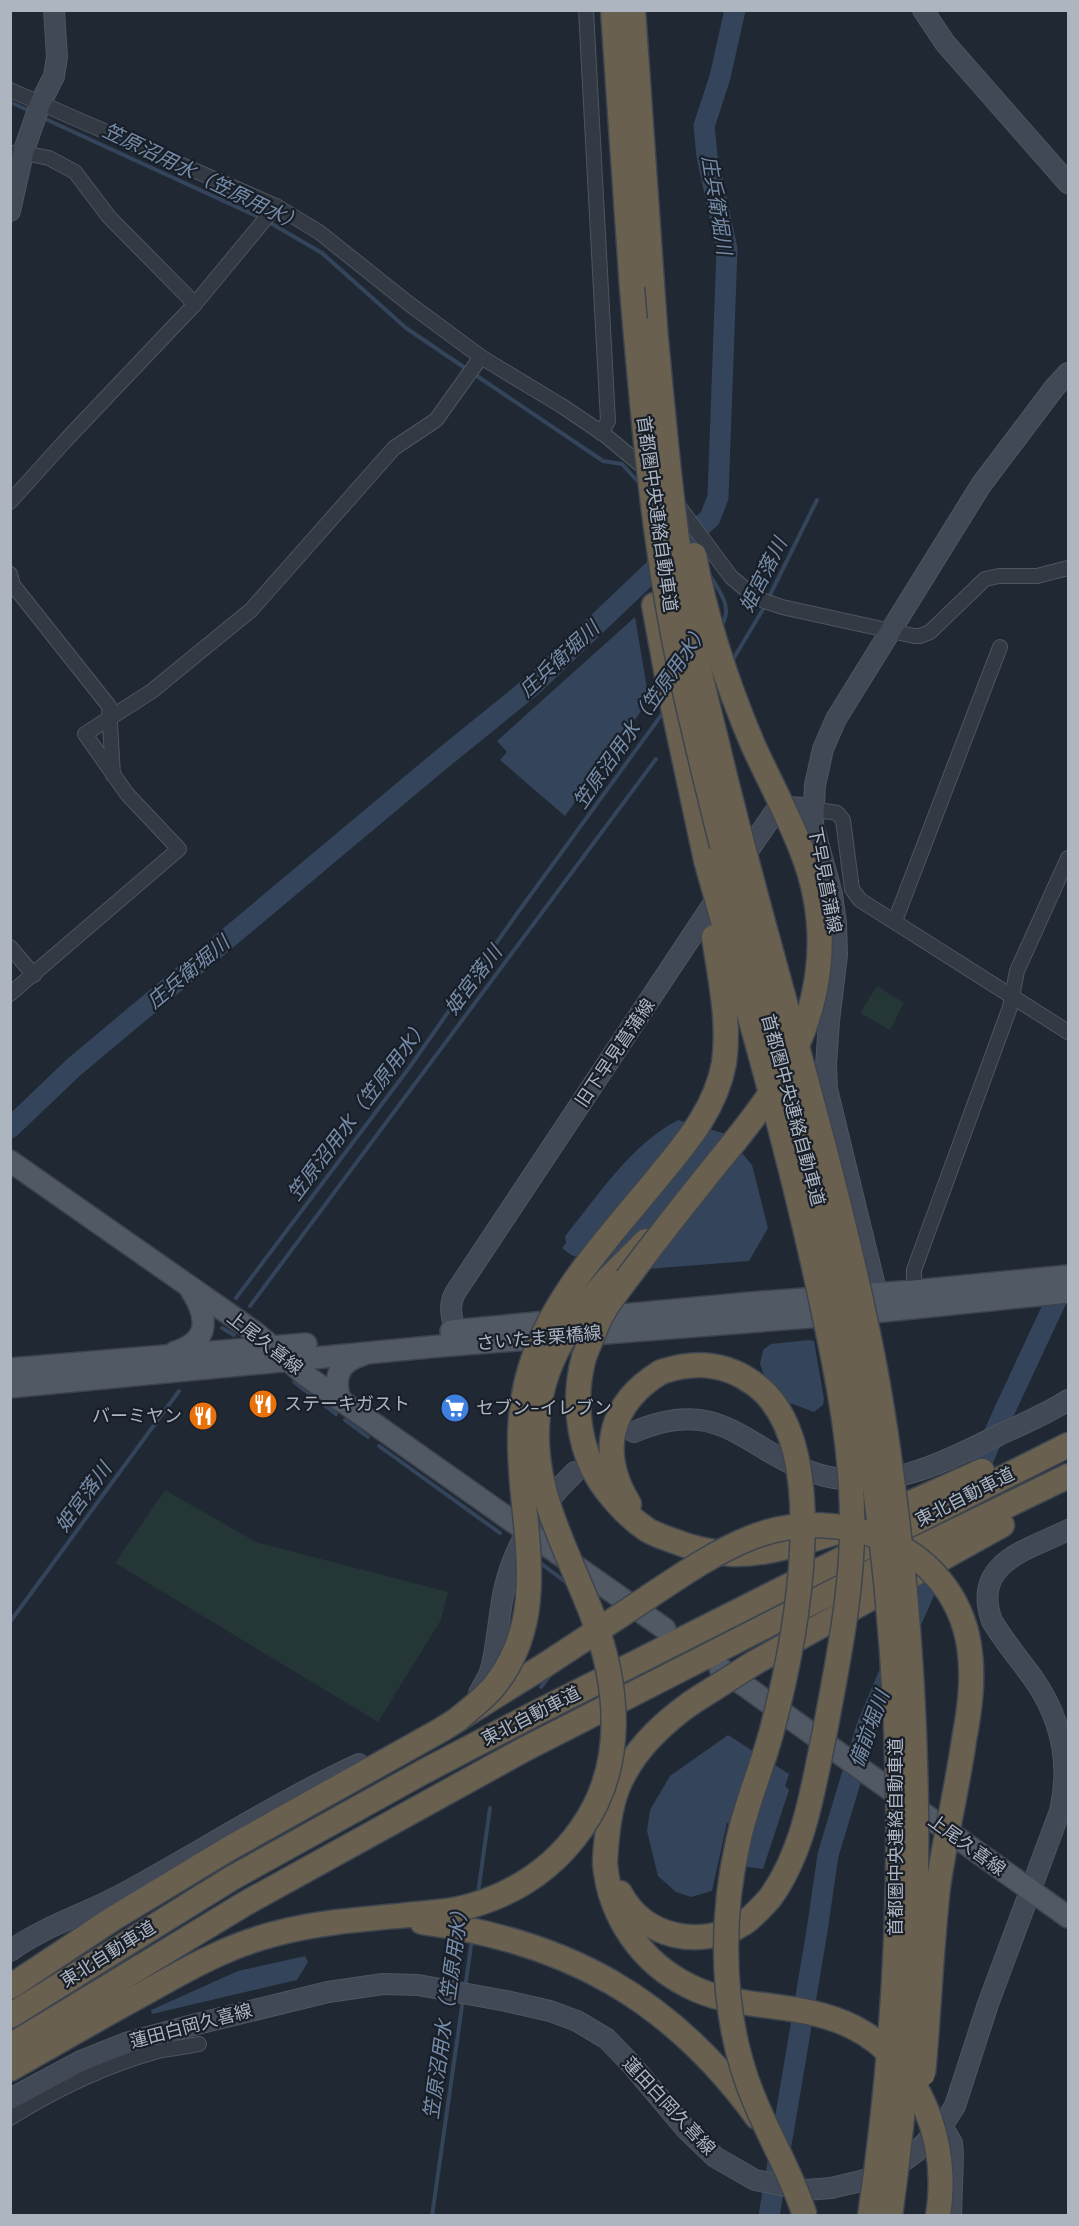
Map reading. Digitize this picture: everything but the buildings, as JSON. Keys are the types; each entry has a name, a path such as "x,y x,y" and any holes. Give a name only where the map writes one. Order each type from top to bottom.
{"highway":[{"name":"首都圏中央連絡自動車道","path":"613,10 632,288 652,499 665,590 680,672 724,852 809,1165 831,1255 853,1353 871,1454 892,1654 897,1741 899,1850 890,2042 881,2140 870,2216"},
{"name":"首都圏中央連絡自動車道","path":"633,10 655,328 669,478 696,655 740,838 829,1163 873,1356 888,1447 910,1647 918,1844 916,1942 909,2045 901,2140 890,2216"},
{"path":"606,1848 613,1877 622,1897 634,1913 649,1925 666,1934 684,1938 703,1938 731,1929 744,1923 758,1912 770,1898 789,1868 796,1849 822,1742 848,1591 853,1515 848,1450 840,1399 812,1259 789,1162 706,860 671,697 651,582 629,389 626,324 632,288"},
{"path":"655,328 693,548 708,615 733,696 802,851 814,890 820,928 820,958 816,989 797,1047 762,1106 686,1201 608,1304 599,1320 584,1357 578,1407 585,1448 592,1467 601,1484 625,1513 647,1531 704,1551 734,1554 776,1550 870,1521 1034,1454 1068,1431"},
{"path":"458,1719 494,1685 504,1671 516,1649 526,1617 530,1579 529,1547 522,1487 520,1437 525,1389 538,1346 556,1309 586,1266 702,1119 718,1084 724,1063 725,1030 720,977 705,880 706,860"},
{"path":"453,1918 474,1905 511,1890 558,1857 587,1821 606,1779 615,1735 612,1687 600,1639 560,1539 545,1490 537,1445 540,1402 544,1380 551,1361 570,1325 608,1279 686,1201"},
{"path":"662,1537 643,1522 632,1509 622,1493 615,1474 612,1435 624,1403 641,1386 661,1372 694,1364 712,1365 744,1376 772,1401 790,1433 797,1454 803,1501 800,1569 791,1645 771,1732 738,1839 726,1924 726,1966 735,2032 748,2082 769,2133 794,2184 805,2216"},
{"name":"東北自動車道","path":"10,2016 232,1878 423,1772 903,1527 1034,1454 1068,1445"},
{"name":"東北自動車道","path":"10,2046 237,1909 525,1749 889,1563 1009,1514 1068,1476"},
{"path":"938,2216 940,2177 933,2126 911,2080 896,2059 876,2041 852,2026 830,2017 801,2010 719,1998 690,1987 659,1968 644,1953 631,1936 613,1898 605,1862 612,1802 627,1769 650,1738 691,1703 754,1663 875,1596 1009,1514 1068,1486"},
{"path":"10,1987 114,1918 230,1848 340,1788 458,1719 542,1667 701,1562 751,1537 772,1530 812,1524 866,1531 889,1540 905,1551 934,1575 946,1589 964,1625 969,1643 972,1683 960,1769 938,1887 924,2067 906,2216"},
{"path":"10,2069 216,1954 245,1942 328,1921 405,1916 453,1918 488,1932 546,1950 601,1976 643,2001 704,2052 733,2084 769,2133"}],"main road":[{"path":"10,211 17,153 54,76 57,57 54,10"},
{"path":"923,10 945,43 1068,183"},
{"name":"下早見菖蒲線","path":"875,1303 827,1089 826,1065 836,971 837,938 832,894 816,839 813,808 819,767 829,734 981,485 1068,373"},
{"name":"旧下早見菖蒲線","path":"454,1331 450,1306 454,1293 770,819 780,809 813,808"},
{"name":"上尾久喜線","path":"10,1161 256,1333 340,1400 665,1629"},
{"name":"さいたま栗橋線","path":"10,1368 160,1356 365,1353 1035,1287 1068,1276"},
{"path":"160,1356 193,1344 201,1332 204,1323 202,1310 189,1287"},
{"name":"さいたま栗橋線","path":"10,1387 147,1376 279,1353 454,1331 761,1302 875,1303 914,1291 1035,1287 1068,1292"},
{"path":"340,1400 336,1389 338,1372 343,1364 365,1353"},
{"path":"634,1432 664,1421 687,1419 710,1421 725,1426 806,1470 839,1479 863,1482 887,1480 934,1466 1048,1412 1068,1400"},
{"path":"10,1951 46,1930 127,1892 232,1831 323,1782 439,1728 455,1717 476,1696 489,1675 505,1589 525,1532 541,1508 575,1472"},
{"name":"蓮田白岡久喜線","path":"10,2099 81,2061 126,2043 328,1992 383,1984 418,1985 506,2001 550,2011 577,2021 607,2039 685,2128 715,2157 755,2180 801,2190 831,2188 861,2181 891,2170 917,2151 942,2126 955,2106 988,2004 1060,1811 1064,1784 1064,1753 1056,1724 1045,1697 992,1621 988,1592 994,1573 1010,1557 1068,1530"},
{"name":"上尾久喜線","path":"720,1668 1068,1917"},
{"path":"942,2126 952,2143 951,2216"}],"street":[{"path":"586,10 608,421 601,433"},
{"path":"10,90 276,206 319,232 408,303 481,357 562,406 601,433 653,476 668,491 731,577 756,598 782,607 920,636 937,626 985,579 999,576 1037,576 1068,568"},
{"path":"17,153 49,158 75,172 109,217 195,304"},
{"path":"10,502 195,304 276,206"},
{"path":"10,994 179,849 127,794 85,734 152,691 251,610 394,448 436,420 481,357"},
{"path":"10,574 13,585 109,706 113,776"},
{"path":"895,921 1000,646"},
{"path":"813,808 840,816 845,825 853,893 860,900 1068,1032"},
{"path":"914,1291 914,1270 1012,996 1017,971 1068,858"},
{"path":"10,947 34,975"},
{"path":"10,2118 58,2092 112,2068 159,2051 200,2044"}],"shaded area":[{"path":"877,986 904,1003 890,1030 860,1013"},
{"path":"165,1490 256,1542 448,1592 441,1620 378,1722 115,1563"}],"water":[{"path":"635,617 649,700 565,816 500,760 507,752 497,741"},
{"path":"678,1120 726,1134 752,1165 768,1228 749,1261 621,1271 571,1255 562,1248 566,1243 565,1236 616,1172 645,1143"},
{"path":"814,1341 824,1399 823,1405 814,1412 774,1397 769,1390 760,1364 763,1350 771,1344"},
{"path":"728,1735 789,1774 785,1786 789,1790 763,1869 739,1866 747,1829 727,1823 712,1891 691,1897 676,1892 658,1876 647,1831 650,1810 670,1776"},
{"path":"305,1956 308,1962 297,1980 152,2014 151,2010 238,1971"}],"waterway":[{"name":"庄兵衛堀川","path":"10,1128 74,1067 533,685 710,518 718,497 727,249 707,156 704,126 720,77 735,10"},
{"name":"笠原沼用水（笠原用水）","path":"10,102 32,112"},
{"name":"笠原沼用水（笠原用水）","path":"41,117 261,218"},
{"name":"笠原沼用水（笠原用水）","path":"267,221 322,253 406,328 468,370"},
{"name":"笠原沼用水（笠原用水）","path":"474,374 603,461 622,464 641,485"},
{"name":"姫宮落川","path":"768,599 817,500"},
{"name":"笠原沼用水（笠原用水）","path":"709,574 726,606 725,620 721,627"},
{"name":"姫宮落川","path":"732,661 765,606"},
{"name":"笠原沼用水（笠原用水）","path":"236,1298 409,1068 516,915 665,710"},
{"name":"姫宮落川","path":"250,1306 656,759"},
{"name":"備前堀川","path":"906,1633 1003,1414 1066,1279"},
{"name":"笠原沼用水（笠原用水）","path":"222,1328 234,1335"},
{"name":"笠原沼用水（笠原用水）","path":"294,1382 336,1414"},
{"name":"姫宮落川","path":"10,1622 179,1391"},
{"name":"笠原沼用水（笠原用水）","path":"345,1420 368,1437"},
{"name":"笠原沼用水（笠原用水）","path":"379,1446 500,1533"},
{"name":"笠原沼用水（笠原用水）","path":"539,1562 567,1583"},
{"name":"備前堀川","path":"769,2216 828,1855 866,1729 894,1662"},
{"name":"笠原沼用水（笠原用水）","path":"541,1687 551,1674"},
{"name":"笠原沼用水（笠原用水）","path":"478,1893 490,1808"},
{"name":"笠原沼用水（笠原用水）","path":"465,1988 472,1939"},
{"name":"笠原沼用水（笠原用水）","path":"432,2216 463,1999"}],"place":[{"name":"ステーキガスト","path":"263,1404"},
{"name":"セブン-イレブン","path":"455,1408"},
{"name":"バーミヤン","path":"203,1416"}]}
